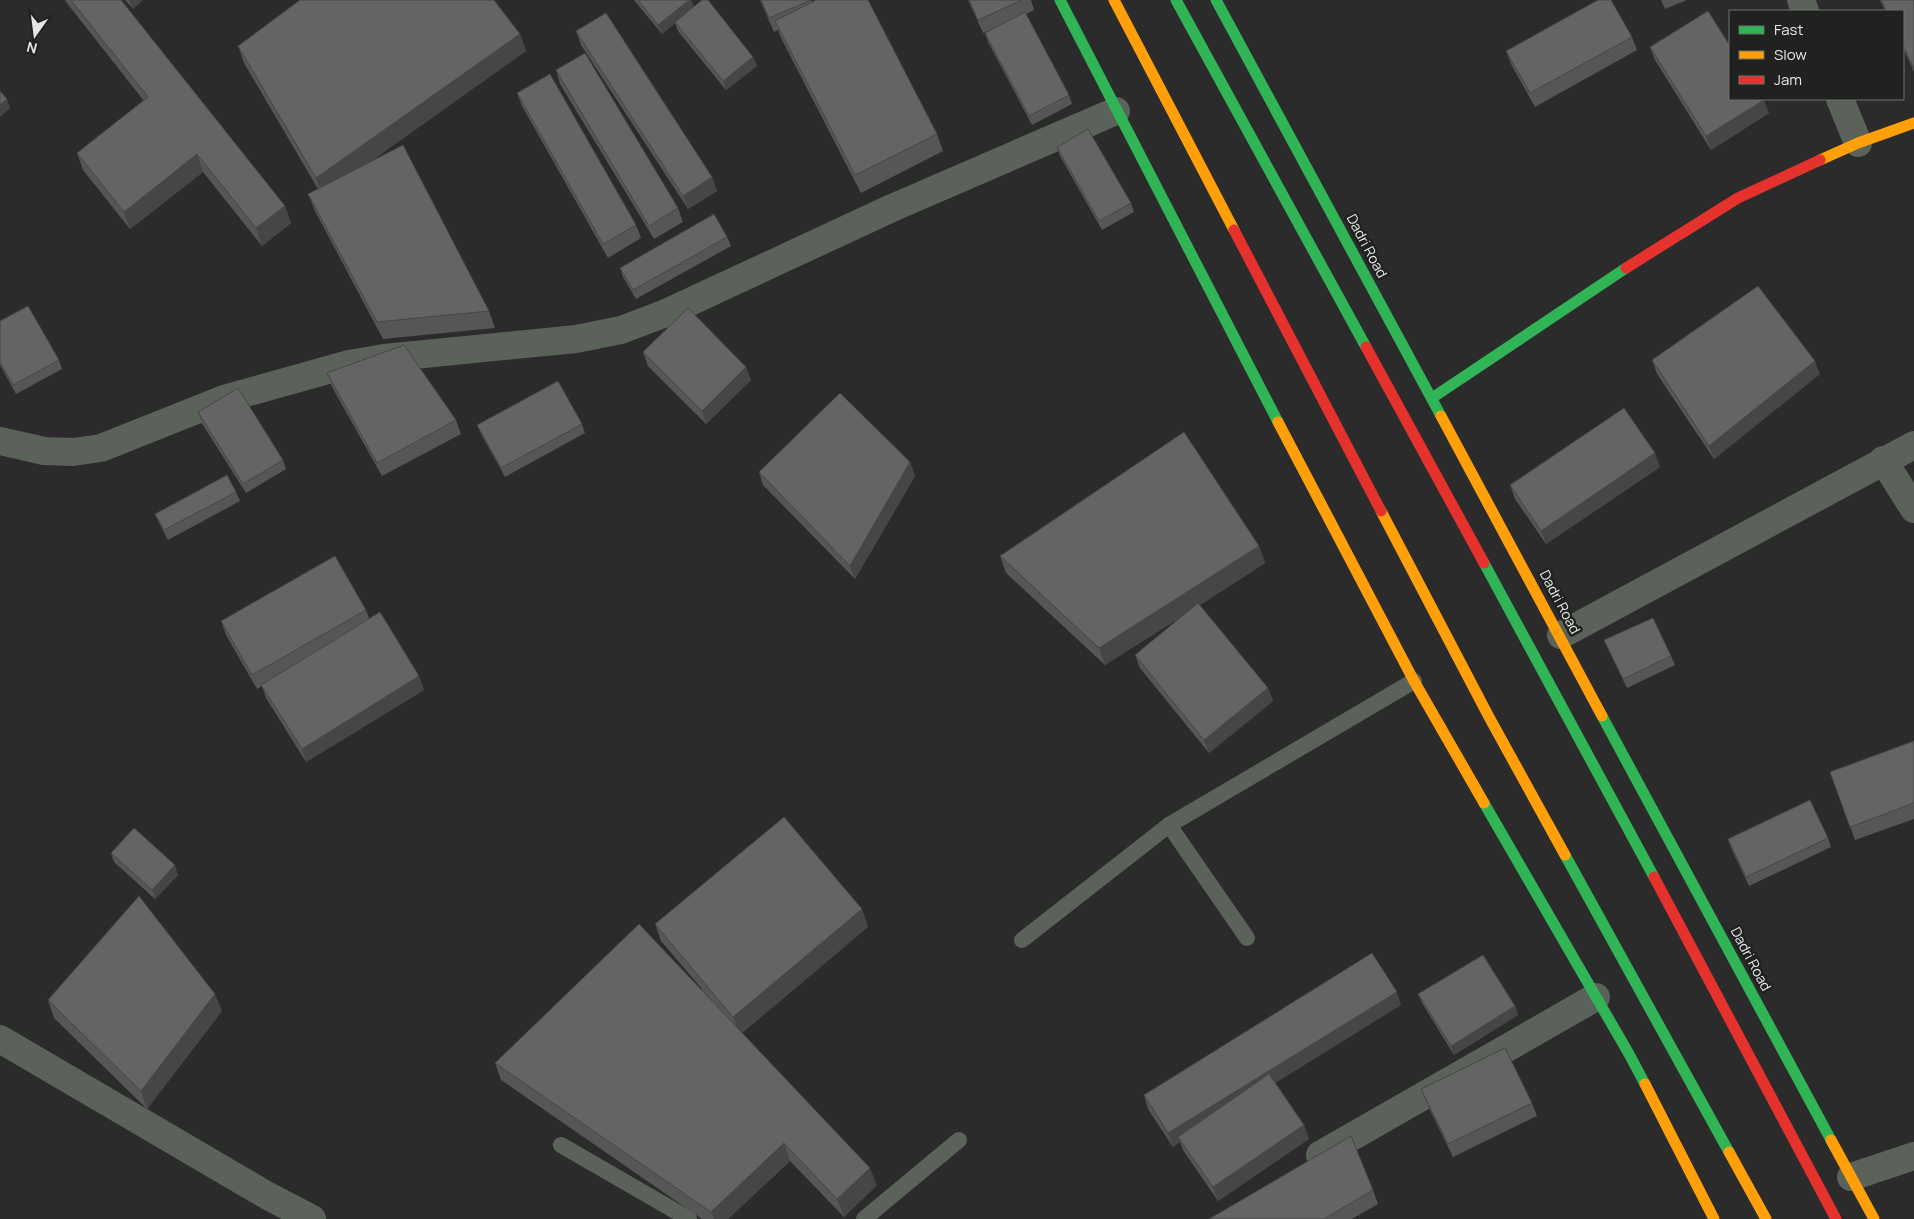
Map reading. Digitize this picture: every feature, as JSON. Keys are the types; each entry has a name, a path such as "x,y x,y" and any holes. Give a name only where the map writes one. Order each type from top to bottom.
{"street":[{"path":"1060,0 1116,111 1414,681 1629,1054 1714,1219"},
{"path":"1114,0 1489,717 1766,1219"},
{"path":"1176,0 1623,818 1836,1219"},
{"name":"Dadri Road","path":"1216,0 1561,635 1874,1219"},
{"path":"1840,100 1858,143"},
{"path":"0,441 44,451 73,452 101,448 224,399 349,364 384,358 576,339 621,330 666,313 892,208 1116,111"},
{"path":"1432,398 1640,259 1738,198 1858,143 1914,123"},
{"path":"1561,635 1914,445"},
{"path":"1883,460 1914,509"},
{"path":"1298,1168 1596,997"},
{"path":"0,1039 268,1196 312,1219"},
{"path":"1851,1177 1914,1156"}],"lane":[{"path":"1022,940 1169,825 1414,681"},
{"path":"1169,825 1247,938"},
{"path":"864,1219 959,1140"},
{"path":"562,1145 689,1219"}],"building":[{"path":"71,0 121,0 285,206 256,228 197,154 124,212 77,153 148,97"},
{"path":"300,0 494,0 520,34 316,178 238,46"},
{"path":"638,0 689,0 658,25"},
{"path":"702,0 708,0 753,57 723,81 675,22"},
{"path":"761,0 811,0 769,18"},
{"path":"816,0 868,0 937,134 855,175 775,21"},
{"path":"969,0 1022,0 978,20"},
{"path":"1598,0 1611,0 1632,37 1530,93 1506,51"},
{"path":"1881,0 1914,0 1914,69 1904,47 1904,10 1886,10"},
{"path":"1708,11 1729,44 1729,100 1764,100 1706,136 1650,47"},
{"path":"1025,12 1069,95 1029,116 985,33"},
{"path":"606,13 712,177 683,196 576,31"},
{"path":"585,53 678,208 649,226 556,70"},
{"path":"550,74 636,225 603,244 517,93"},
{"path":"0,91 7,99 0,105"},
{"path":"1088,129 1131,203 1099,221 1057,147"},
{"path":"403,145 489,311 377,322 308,194"},
{"path":"714,214 727,237 633,290 620,268"},
{"path":"1758,286 1815,361 1709,446 1652,360"},
{"path":"28,306 59,360 13,385 0,362 0,321"},
{"path":"688,308 746,367 702,411 643,352"},
{"path":"404,345 456,420 377,463 327,373"},
{"path":"558,381 582,424 501,468 477,425"},
{"path":"238,388 283,460 243,484 198,412"},
{"path":"840,393 910,462 850,566 759,472"},
{"path":"1624,408 1655,453 1541,531 1510,485"},
{"path":"1184,432 1259,546 1099,648 1000,556"},
{"path":"227,475 236,492 164,530 155,514"},
{"path":"335,556 366,610 252,675 221,621"},
{"path":"1198,603 1268,688 1204,740 1135,655"},
{"path":"380,612 419,676 302,749 261,685"},
{"path":"1653,618 1671,656 1623,679 1604,640"},
{"path":"1914,741 1914,803 1850,827 1830,772"},
{"path":"1810,800 1828,838 1746,877 1728,839"},
{"path":"784,817 862,909 733,1017 655,924"},
{"path":"134,828 175,865 152,890 111,853"},
{"path":"139,896 215,994 141,1091 48,1000"},
{"path":"639,924 870,1168 837,1199 784,1143 711,1212 495,1063"},
{"path":"1372,953 1397,992 1168,1133 1144,1095"},
{"path":"1483,955 1515,1006 1451,1046 1418,994"},
{"path":"1505,1048 1532,1103 1448,1144 1421,1089"},
{"path":"1269,1074 1304,1125 1213,1187 1178,1137"},
{"path":"1351,1136 1373,1190 1324,1219 1209,1219"}],"traffic: fast":[{"path":"1060,0 1278,422"},
{"path":"1176,0 1366,347"},
{"path":"1216,0 1441,416"},
{"path":"1432,398 1626,268"},
{"path":"1484,563 1654,877"},
{"path":"1602,716 1831,1140"},
{"path":"1484,803 1645,1084"},
{"path":"1565,855 1729,1152"}],"traffic: slow":[{"path":"1114,0 1234,230"},
{"path":"1820,160 1858,143 1914,123"},
{"path":"1441,416 1602,716"},
{"path":"1278,422 1414,681 1484,803"},
{"path":"1381,511 1489,717 1565,855"},
{"path":"1645,1084 1714,1219"},
{"path":"1831,1140 1874,1219"},
{"path":"1729,1152 1766,1219"}],"traffic: jam":[{"path":"1626,268 1738,198 1820,160"},
{"path":"1234,230 1381,511"},
{"path":"1366,347 1484,563"},
{"path":"1654,877 1836,1219"}]}
